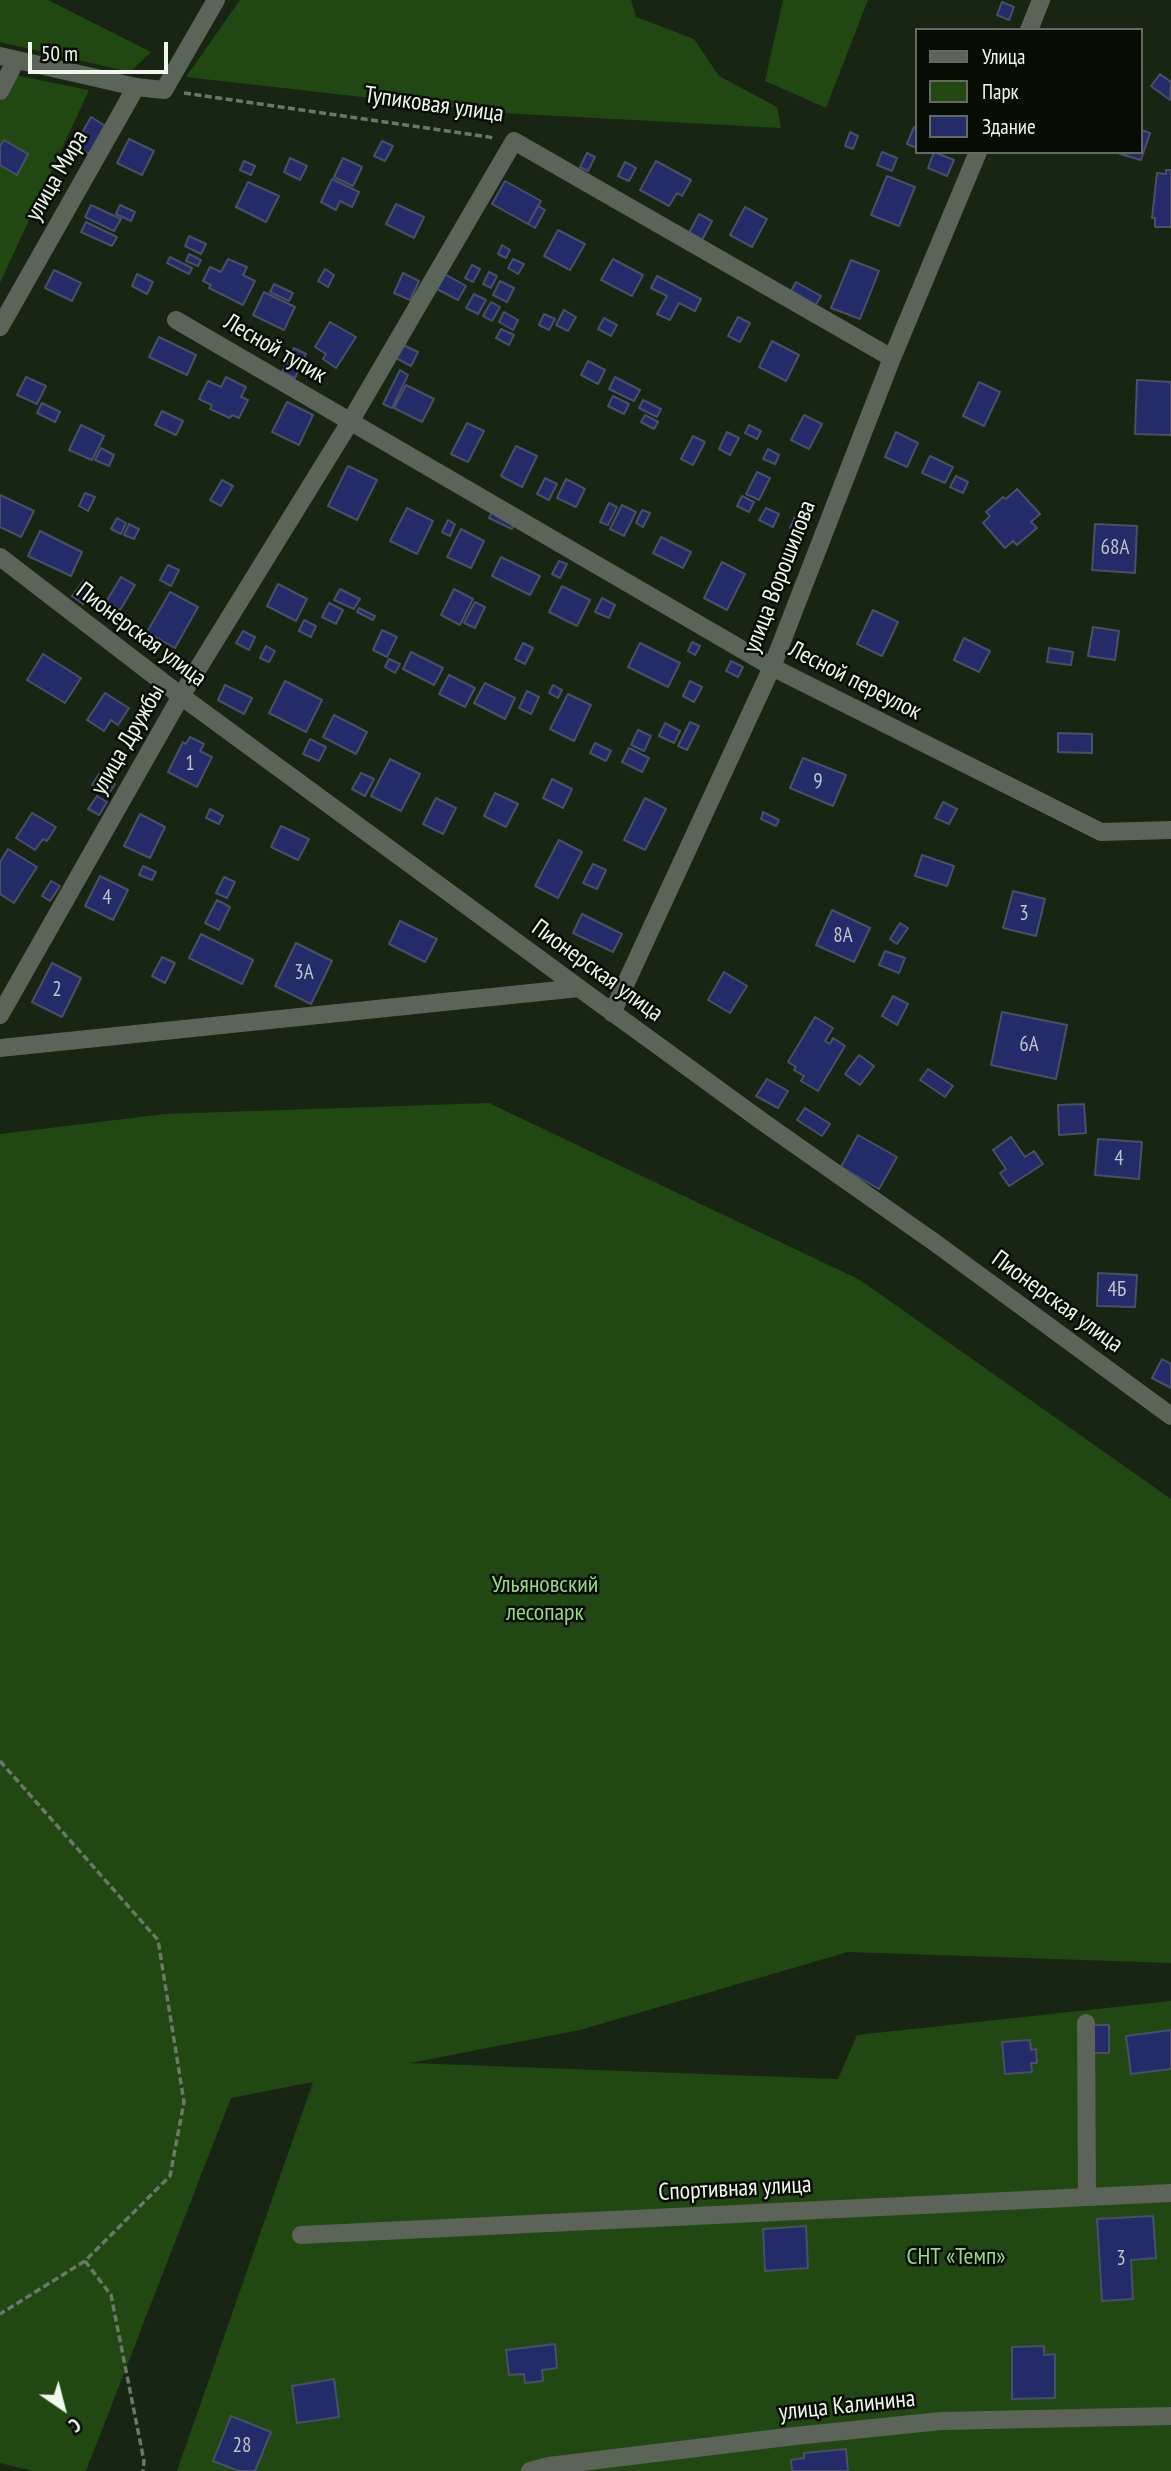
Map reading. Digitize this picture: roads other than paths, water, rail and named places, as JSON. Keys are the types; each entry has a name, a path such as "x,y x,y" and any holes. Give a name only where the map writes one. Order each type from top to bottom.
{"street":[{"path":"0,91 8,58 136,87 164,90 216,0"},
{"path":"1030,28 1041,0"},
{"name":"улица Мира","path":"0,327 136,87"},
{"name":"Тупиковая улица","path":"514,141 892,358"},
{"name":"улица Дружбы","path":"0,1016 181,696 350,422 514,141"},
{"name":"улица Ворошилова","path":"612,1013 772,667 892,358 977,154"},
{"name":"Лесной тупик","path":"176,320 350,422"},
{"name":"Лесной переулок","path":"350,422 772,667 1101,832 1171,830"},
{"name":"Пионерская улица","path":"0,557 181,696 612,1013 934,1242 1171,1416"},
{"path":"0,1048 579,988"},
{"path":"1086,2023 1087,2197"},
{"name":"Спортивная улица","path":"301,2235 1171,2193"},
{"name":"улица Калинина","path":"530,2471 549,2466 782,2437 941,2421 1171,2416"}],"park label":[{"name":"Ульяновский лесопарк","path":"545,1599"},
{"name":"СНТ «Темп»","path":"956,2257"}]}
